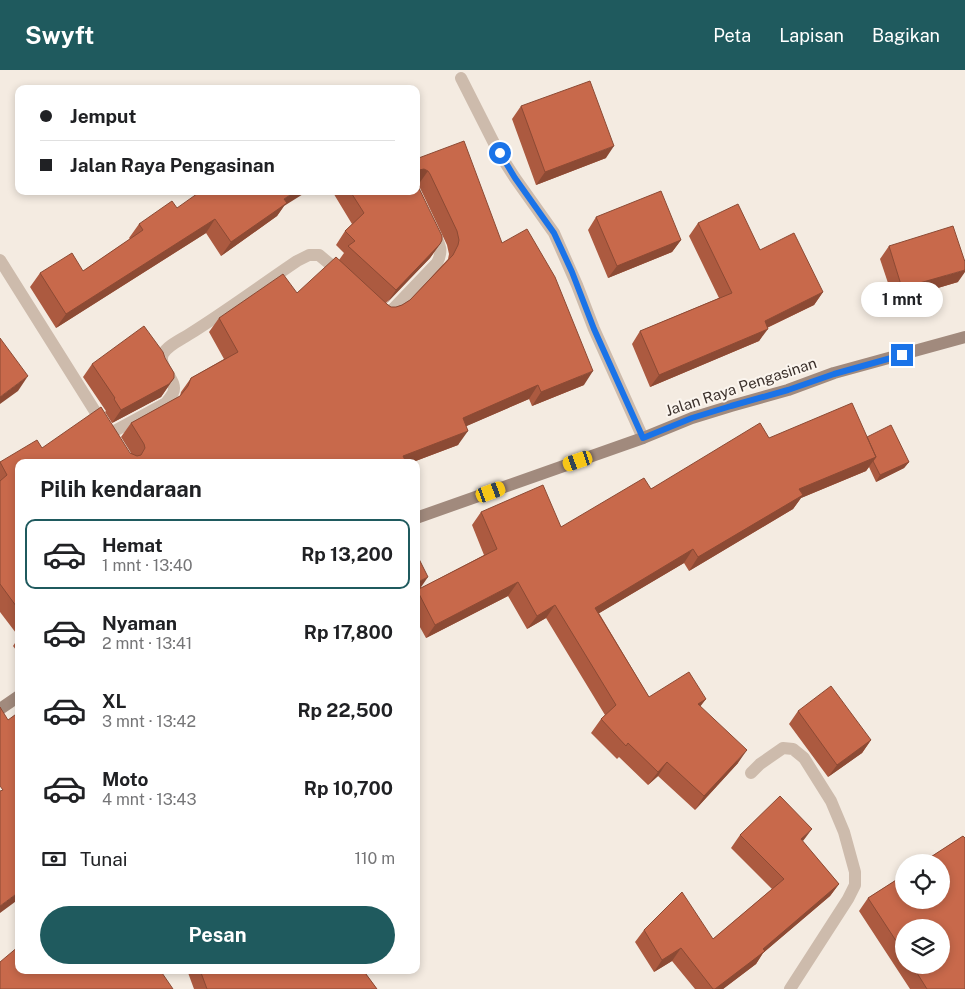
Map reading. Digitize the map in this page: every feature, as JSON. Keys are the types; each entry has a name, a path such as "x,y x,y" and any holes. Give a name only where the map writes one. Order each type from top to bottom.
{"main road":[{"name":"Jalan Raya Pengasinan","path":"420,517 643,438 692,418 788,390 834,374 965,337"},
{"path":"0,709 15,699"}],"street":[{"path":"461,78 515,178 554,233 594,329 643,438"},
{"path":"372,303 384,313 388,312 437,263 441,255 440,248 428,223"},
{"path":"0,260 112,438 166,403 174,392 173,384 162,362 163,353 167,349 220,315 296,261 309,255 319,256 332,265 354,286"},
{"path":"751,773 782,748 793,749 804,758 831,801 844,832 855,872 855,885 848,900 790,989"}],"building":[{"path":"590,81 614,146 545,172 521,106"},
{"path":"464,141 502,243 527,229 555,277 593,371 541,392 538,385 463,418 468,431 403,456 404,459 15,459 15,605 0,584 0,481 7,475 0,462 37,440 42,448 101,407 130,453 137,456 141,455 145,448 144,444 131,423 180,396 188,386 191,378 238,352 219,318 283,274 297,293 336,257 391,307 402,305 410,300 453,255 459,240 457,231 430,174 424,169 420,170 420,158"},
{"path":"420,190 442,236 440,244 396,290 348,246 355,241 345,231 364,213 353,195 420,195"},
{"path":"661,191 681,240 617,266 596,217"},
{"path":"195,195 290,195 284,199 287,203 231,242 215,219 66,314 40,273 72,253 83,271 143,230 139,224 172,201 177,208"},
{"path":"738,204 760,250 794,233 823,292 765,321 768,329 659,375 640,331 732,293 698,223"},
{"path":"953,226 965,262 965,270 902,288 889,246"},
{"path":"144,326 163,352 174,373 174,378 169,384 121,410 92,364"},
{"path":"0,338 28,376 0,397"},
{"path":"852,403 876,457 799,489 803,495 698,557 693,549 595,608 649,697 689,672 706,699 698,704 747,750 704,796 667,762 658,772 628,743 626,746 601,719 616,705 555,605 537,616 518,582 435,625 420,596 420,588 497,549 481,512 543,485 561,527 644,478 651,489 760,423 769,438"},
{"path":"891,425 909,462 880,475 873,461 876,457 867,437"},
{"path":"420,561 428,577 420,581"},
{"path":"831,686 871,740 837,765 798,711"},
{"path":"0,707 8,720 15,715 15,895 0,906 0,791 3,790 0,786"},
{"path":"780,796 812,829 801,839 839,884 763,949 765,951 713,989 681,948 662,960 644,930 682,892 713,939 784,879 740,835"},
{"path":"963,836 965,838 965,989 927,989 918,974 950,974 950,919 895,919 895,939 868,898 895,881 895,909 950,909 950,854 935,854"},
{"path":"15,949 15,974 163,974 173,989 0,989 0,962"},
{"path":"201,974 366,974 377,989 207,989"}],"route":[{"path":"500,153 515,178 554,233 572,272 594,329 643,438 692,418 902,355"}]}
